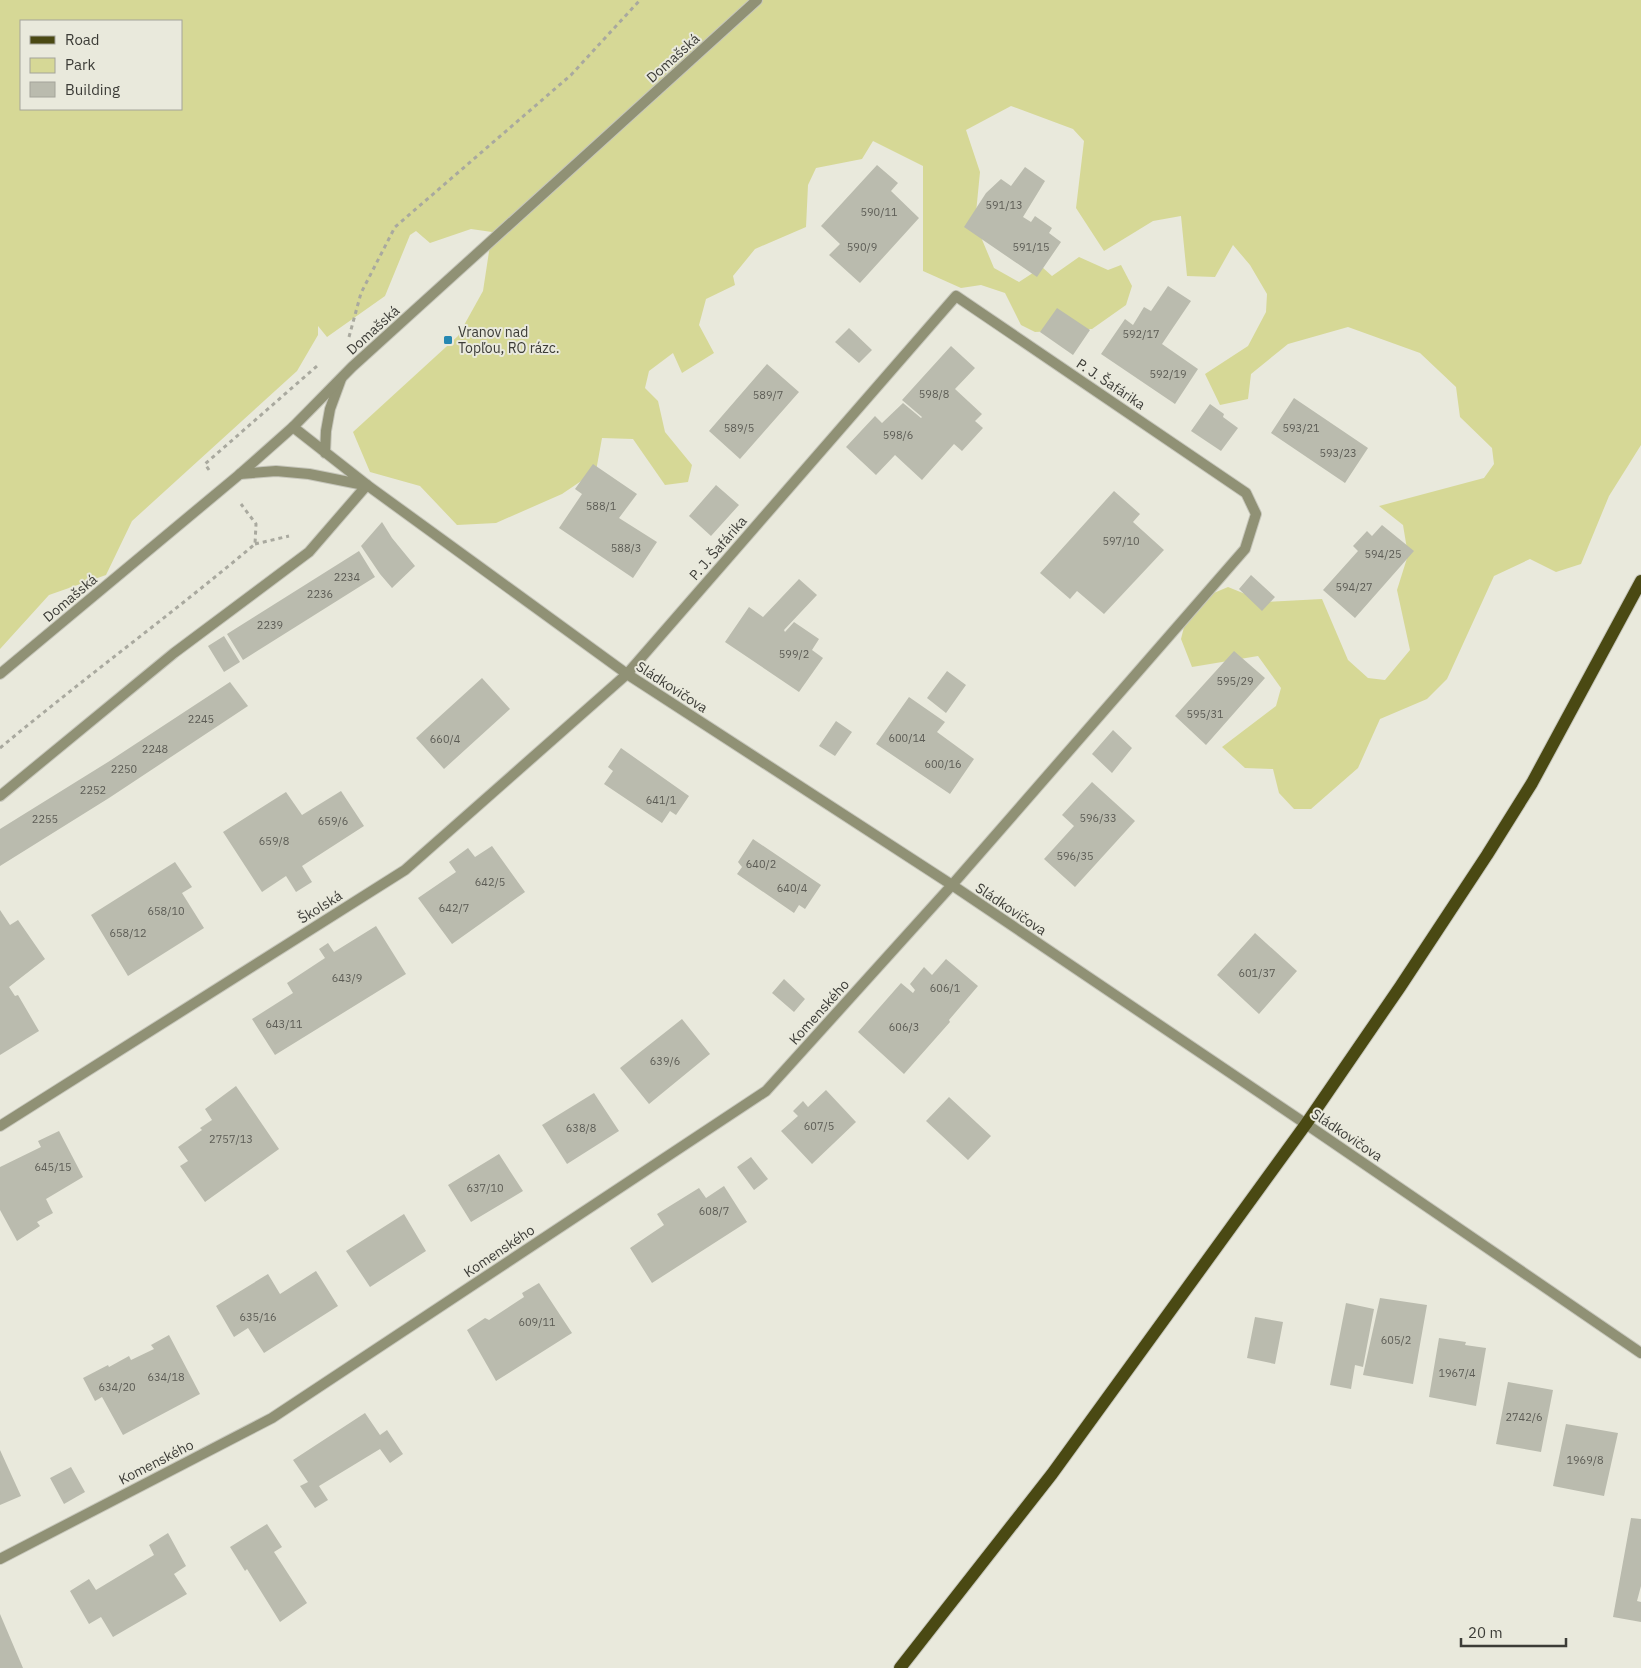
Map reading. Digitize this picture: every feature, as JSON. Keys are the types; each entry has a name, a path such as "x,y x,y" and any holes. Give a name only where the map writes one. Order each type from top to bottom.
{"main road":[{"path":"900,1668 1052,1474 1306,1124 1400,987 1532,783 1569,718 1641,581"}],"street":[{"name":"Domašská","path":"0,674 240,474 293,427 352,367 757,0"},
{"name":"P. J. Šafárika","path":"627,674 956,296 1246,493 1256,514 1245,549 952,885"},
{"path":"325,453 330,409 341,379"},
{"name":"Sládkovičova","path":"293,427 368,486 627,674 952,885 1641,1353"},
{"path":"240,474 293,473 368,486"},
{"path":"0,796 174,653 308,552 368,486"},
{"name":"Školská","path":"0,1126 404,870 627,674"},
{"name":"Komenského","path":"0,1559 272,1418 766,1091 952,885"}],"path":[{"path":"352,367 349,338 361,293 395,227 572,75 640,0"},
{"path":"205,464 320,364"},
{"path":"0,748 65,694 256,544 256,524 247,510"}],"green space":[{"path":"0,0 1641,0 1641,445 1609,496 1581,564 1556,572 1530,559 1494,576 1447,679 1427,699 1380,719 1358,768 1311,809 1294,809 1279,793 1273,769 1245,768 1222,747 1276,706 1281,688 1258,656 1192,667 1181,639 1190,603 1228,587 1265,602 1322,599 1348,660 1368,678 1385,680 1410,650 1397,590 1408,555 1403,525 1379,506 1484,478 1494,464 1492,448 1460,417 1456,387 1420,353 1348,327 1288,344 1251,374 1248,399 1220,405 1205,374 1248,346 1266,312 1267,294 1250,265 1233,245 1215,277 1187,276 1181,216 1153,221 1104,251 1076,208 1084,141 1073,129 1011,106 966,130 980,172 975,223 994,268 1019,282 1042,267 1052,276 1079,257 1108,270 1121,265 1132,286 1126,305 1092,329 1035,332 1021,325 1005,293 981,285 961,288 923,271 923,166 873,141 862,159 816,168 808,185 806,227 755,249 733,276 735,285 706,299 699,325 714,353 682,373 673,353 649,371 645,388 658,401 665,432 692,465 688,482 665,485 633,439 602,438 596,471 562,494 496,523 457,525 420,486 370,472 353,432 458,336 483,291 492,232 471,229 430,243 416,231 410,235 385,296 327,337 318,326 318,335 297,371 132,521 106,575 49,595 0,649"}],"building":[{"path":"877,165 898,183 891,191 919,218 860,283 829,255 840,244 821,226"},
{"path":"1025,167 1045,181 1023,217 1031,222 1035,216 1052,228 1049,233 1061,242 1037,277 964,227 986,193 1001,179 1011,186"},
{"path":"1168,286 1191,301 1162,344 1198,369 1175,404 1101,354 1125,319 1133,325 1144,307 1151,311"},
{"path":"1057,308 1090,330 1073,355 1040,332"},
{"path":"849,328 872,350 859,363 835,342"},
{"path":"951,346 975,368 955,389 982,414 975,421 983,428 962,451 954,444 922,480 895,455 876,475 846,447 875,416 882,423 903,403 921,418 902,400"},
{"path":"767,364 799,392 740,459 709,431"},
{"path":"1294,398 1368,448 1345,483 1271,433"},
{"path":"1210,404 1224,414 1223,417 1238,428 1221,451 1191,431"},
{"path":"593,464 637,494 619,518 657,542 633,578 559,528 582,494 575,489"},
{"path":"716,485 739,505 711,536 689,516"},
{"path":"1114,491 1140,514 1133,522 1164,550 1104,614 1077,591 1070,599 1040,573"},
{"path":"382,522 392,538 415,566 392,588 361,546"},
{"path":"1382,525 1414,551 1355,618 1323,590 1358,551 1353,546 1367,531 1372,536"},
{"path":"359,551 375,577 243,660 227,634"},
{"path":"1251,575 1275,597 1262,611 1239,589"},
{"path":"799,579 817,595 784,630 785,632 794,622 819,639 812,650 823,658 799,692 725,642 749,607 763,617"},
{"path":"224,636 240,662 224,672 208,646"},
{"path":"1234,651 1265,678 1206,745 1175,716"},
{"path":"947,671 966,685 946,713 927,698"},
{"path":"482,678 510,709 444,769 416,738"},
{"path":"230,682 248,706 109,798 0,866 0,829 108,762"},
{"path":"909,697 945,722 937,732 974,759 950,794 876,744"},
{"path":"836,721 852,732 835,756 819,746"},
{"path":"1113,730 1132,748 1112,773 1092,754"},
{"path":"621,748 689,796 676,815 670,811 662,823 604,784 613,771 608,767"},
{"path":"1092,782 1135,821 1075,887 1044,859 1074,826 1062,815"},
{"path":"341,791 364,826 302,866 312,882 296,892 286,876 262,892 223,832 286,792 302,815"},
{"path":"753,839 821,885 805,909 799,905 794,913 737,874 742,867 738,862"},
{"path":"492,846 525,892 452,944 418,898 456,872 449,862 468,848 475,857"},
{"path":"175,862 192,887 182,893 204,928 128,976 91,915"},
{"path":"0,910 10,925 18,920 45,959 9,987 15,996 18,995 39,1031 0,1055"},
{"path":"376,926 406,974 275,1055 252,1019 293,993 287,983 325,958 319,949 328,943 334,952"},
{"path":"1255,933 1297,971 1259,1014 1217,975"},
{"path":"946,959 978,986 949,1020 950,1022 904,1074 858,1032 901,983 913,993 915,990 910,984 924,967 932,975"},
{"path":"784,979 805,999 794,1012 772,993"},
{"path":"682,1019 710,1054 649,1104 620,1068"},
{"path":"236,1086 279,1149 205,1202 180,1166 188,1161 178,1147 202,1130 200,1128 212,1120 205,1109"},
{"path":"826,1090 856,1122 812,1164 781,1131 798,1116 793,1111 803,1101 808,1107"},
{"path":"594,1093 619,1131 567,1164 542,1125"},
{"path":"949,1097 991,1136 968,1160 926,1121"},
{"path":"59,1131 83,1177 46,1199 53,1213 37,1222 40,1226 17,1241 0,1210 0,1167 41,1147 38,1141"},
{"path":"499,1154 523,1191 471,1222 448,1185"},
{"path":"751,1157 768,1179 754,1190 737,1167"},
{"path":"724,1186 747,1222 652,1283 630,1248 664,1225 657,1214 699,1188 706,1198"},
{"path":"404,1214 426,1251 370,1287 346,1251"},
{"path":"316,1271 338,1306 264,1353 248,1328 234,1337 216,1306 268,1274 280,1294"},
{"path":"539,1283 572,1333 496,1381 467,1330 485,1318 489,1320 524,1297 522,1293"},
{"path":"1380,1298 1427,1305 1413,1384 1363,1375"},
{"path":"1346,1303 1374,1309 1363,1367 1355,1365 1351,1389 1330,1385"},
{"path":"1255,1317 1283,1322 1275,1364 1247,1358"},
{"path":"169,1335 200,1394 123,1435 102,1397 95,1401 83,1378 129,1356 131,1360 154,1349 151,1345"},
{"path":"1439,1338 1466,1342 1465,1345 1486,1348 1476,1406 1429,1397"},
{"path":"1508,1382 1553,1390 1541,1452 1496,1444"},
{"path":"365,1413 380,1435 387,1430 403,1454 390,1463 380,1449 319,1486 328,1500 315,1508 300,1486 308,1482 293,1460"},
{"path":"1566,1424 1618,1433 1604,1496 1553,1486"},
{"path":"0,1450 21,1496 0,1505"},
{"path":"71,1467 85,1492 64,1504 50,1478"},
{"path":"1631,1518 1641,1519 1641,1586 1637,1601 1641,1602 1641,1622 1613,1617"},
{"path":"267,1524 282,1547 274,1552 307,1603 280,1622 247,1569 245,1571 230,1547"},
{"path":"168,1533 186,1566 174,1574 187,1594 113,1637 101,1617 89,1624 70,1591 89,1579 96,1590 154,1555 149,1545"},
{"path":"0,1614 23,1668 0,1668"}],"place":[{"name":"Vranov nad Topľou, RO rázc.","path":"448,340"}]}
